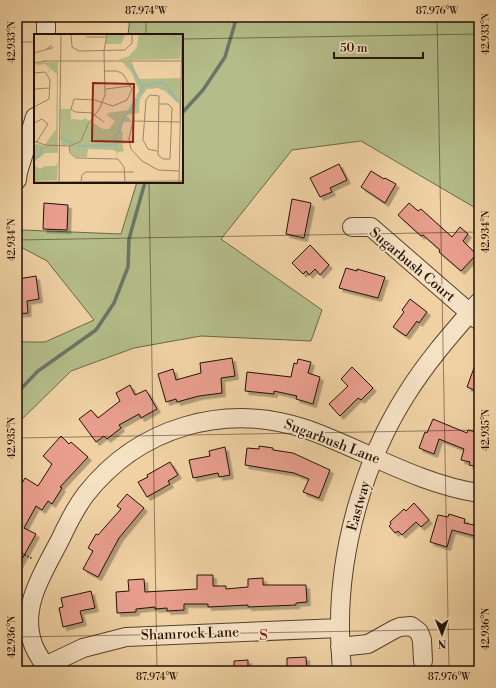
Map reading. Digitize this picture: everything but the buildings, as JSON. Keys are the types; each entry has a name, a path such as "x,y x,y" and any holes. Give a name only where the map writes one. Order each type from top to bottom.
{"street":[{"path":"46,17 46,34"},
{"path":"17,180 18,172 34,120"},
{"name":"Sugarbush Court","path":"352,227 371,227 476,312"},
{"name":"Eastway","path":"342,671 340,628 342,588 347,549 359,499 374,458 406,395 438,349 476,312"},
{"name":"Sugarbush Lane","path":"47,669 33,644 30,633 29,618 31,600 71,517 85,495 103,476 122,459 143,444 164,432 186,425 219,418 252,418 281,422 306,429 432,481 466,491 479,493"},
{"path":"340,647 368,644 395,629 411,626 419,632 422,640 423,661"},
{"name":"Shamrock Lane","path":"47,669 83,648 126,637 340,628"}],"path":[{"path":"17,551 47,566"}],"green space":[{"path":"130,17 479,17 479,210 361,141 292,150 221,239 322,310 311,341 201,336 134,348 71,371 17,424 17,342 45,342 94,320 47,261 19,246 22,230 121,234 137,183 183,183 183,34 128,34"}],"waterway":[{"path":"183,112 203,90 225,57 235,23 232,17"},
{"path":"17,393 38,371 96,330 114,303 128,267 129,239 145,183"}],"district":[{"name":"S","path":"264,635"}]}
